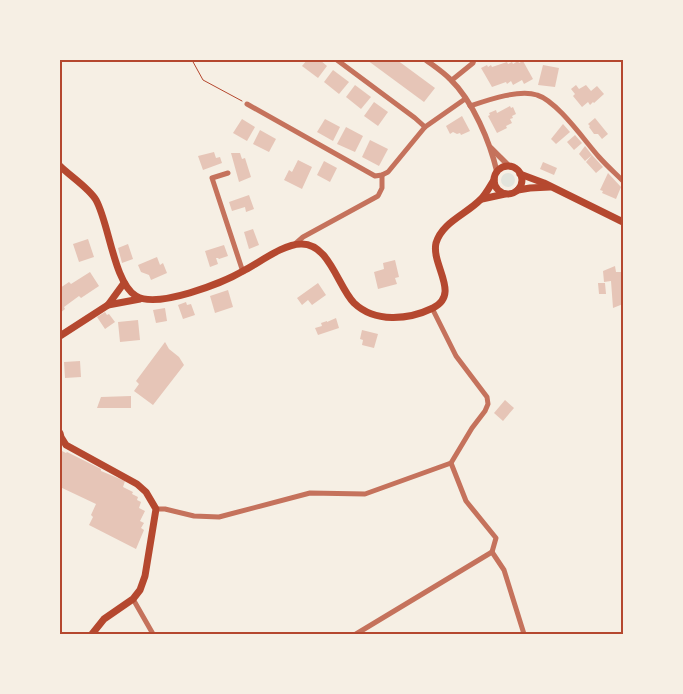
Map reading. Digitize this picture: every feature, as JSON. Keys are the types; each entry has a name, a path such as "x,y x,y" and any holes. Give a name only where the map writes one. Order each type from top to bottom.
{"main road":[{"path":"60,166 96,200 124,283 128,290 148,301 173,297 218,283 287,247 295,244 304,244 312,246 321,252 348,295 355,303 367,311 376,315 394,318 406,317 432,308 440,303 445,295 445,284 435,255 436,243 442,231 482,199 497,172 501,168 509,166 520,174 544,183 623,222"},
{"path":"518,190 522,182 520,174"},
{"path":"494,180 497,189 505,194"},
{"path":"482,199 510,194 518,190 550,187"},
{"path":"108,305 124,283"},
{"path":"60,336 108,305 140,298"},
{"path":"60,433 66,445 137,484 146,492 156,510 145,576 140,590 133,599 104,619 92,634"}],"street":[{"path":"337,60 425,127"},
{"path":"426,60 452,80 470,106 491,148 497,172"},
{"path":"452,80 473,63 474,60"},
{"path":"470,106 523,93 538,95 552,103 623,181"},
{"path":"247,104 375,176 388,172 425,127 465,99"},
{"path":"491,148 509,166"},
{"path":"228,173 212,178 242,272"},
{"path":"295,244 303,237 378,196 382,188 382,175"},
{"path":"156,510 165,509 194,516 219,517 310,493 365,494 451,463 472,428 486,411 488,404 487,397 456,356 432,308"},
{"path":"356,634 492,552 496,538 466,501 451,463"},
{"path":"492,552 504,570 524,634"},
{"path":"133,599 154,634"}],"path":[{"path":"192,60 203,80 247,104"}],"shaded area":[{"path":"508,173 513,175 515,180 513,185 508,187 503,185 501,180 503,175"}],"building":[{"path":"307,60 320,60 327,66 318,78 302,66"},
{"path":"367,60 397,60 435,88 424,102"},
{"path":"518,61 519,63 523,61 533,79 524,84 522,80 513,85 511,81 507,84 506,82 492,87 481,68 487,65 492,67 507,62 508,64 512,62 513,64"},
{"path":"543,65 559,68 555,87 538,85"},
{"path":"333,70 349,82 339,94 324,82"},
{"path":"355,85 371,97 361,109 346,97"},
{"path":"576,85 579,89 586,85 591,91 597,86 604,94 594,103 590,105 588,102 582,107 573,96 575,94 571,89"},
{"path":"374,102 388,112 378,126 364,116"},
{"path":"510,106 511,108 513,107 516,114 510,119 512,123 497,133 488,116 490,115 489,113 496,110 497,113"},
{"path":"462,116 470,131 461,135 460,133 453,132 450,134 446,126"},
{"path":"595,118 608,134 602,139 598,134 594,134 588,124"},
{"path":"242,119 255,127 247,141 233,133"},
{"path":"325,119 340,127 333,141 317,132"},
{"path":"563,124 570,132 556,144 551,139"},
{"path":"346,127 363,136 355,152 337,144"},
{"path":"260,130 276,139 269,152 253,144"},
{"path":"575,135 582,143 574,150 567,142"},
{"path":"370,140 388,149 379,166 362,157"},
{"path":"585,146 592,155 585,161 579,154"},
{"path":"214,152 216,158 220,157 222,163 203,170 198,156"},
{"path":"231,153 240,153 242,159 245,158 251,177 239,182"},
{"path":"592,155 603,167 596,173 586,162"},
{"path":"298,160 312,167 302,189 284,180 289,170 292,172"},
{"path":"324,161 337,168 330,182 317,175"},
{"path":"543,162 557,168 554,175 540,169"},
{"path":"608,173 621,187 616,199 602,193 603,191 600,190"},
{"path":"249,195 254,209 246,212 245,207 232,211 229,202"},
{"path":"253,229 259,245 249,249 244,232"},
{"path":"88,239 94,257 79,262 73,244"},
{"path":"128,244 133,259 122,263 118,248"},
{"path":"224,245 228,256 216,258 218,264 210,267 205,251"},
{"path":"157,257 160,265 163,263 167,273 151,280 149,275 141,272 138,265"},
{"path":"395,260 399,277 395,278 397,284 378,289 374,272 384,269 383,263"},
{"path":"615,266 616,272 623,272 623,304 613,308 611,281 604,282 603,271"},
{"path":"90,272 99,286 81,298 79,296 64,307 65,309 60,313 60,288 69,282 71,284"},
{"path":"318,283 326,295 312,305 308,300 302,305 297,298"},
{"path":"598,283 605,283 606,294 599,294"},
{"path":"228,290 233,307 215,313 210,296"},
{"path":"186,302 187,305 191,304 195,315 183,319 178,305"},
{"path":"165,308 167,321 156,323 153,310"},
{"path":"105,312 115,322 105,329 97,317"},
{"path":"336,318 339,328 318,335 315,328 322,326 321,323"},
{"path":"138,320 140,340 120,342 118,322"},
{"path":"362,330 378,334 374,348 362,345 363,340 360,339"},
{"path":"165,342 184,365 153,405 134,391 139,384 136,381"},
{"path":"80,361 81,377 65,378 64,362"},
{"path":"131,396 131,408 97,408 101,397"},
{"path":"505,400 514,408 503,421 494,413"},
{"path":"60,450 125,481 123,487 138,497 137,500 141,502 139,508 145,511 140,521 144,523 141,528 144,530 136,549 89,525 96,504 60,487"}]}
